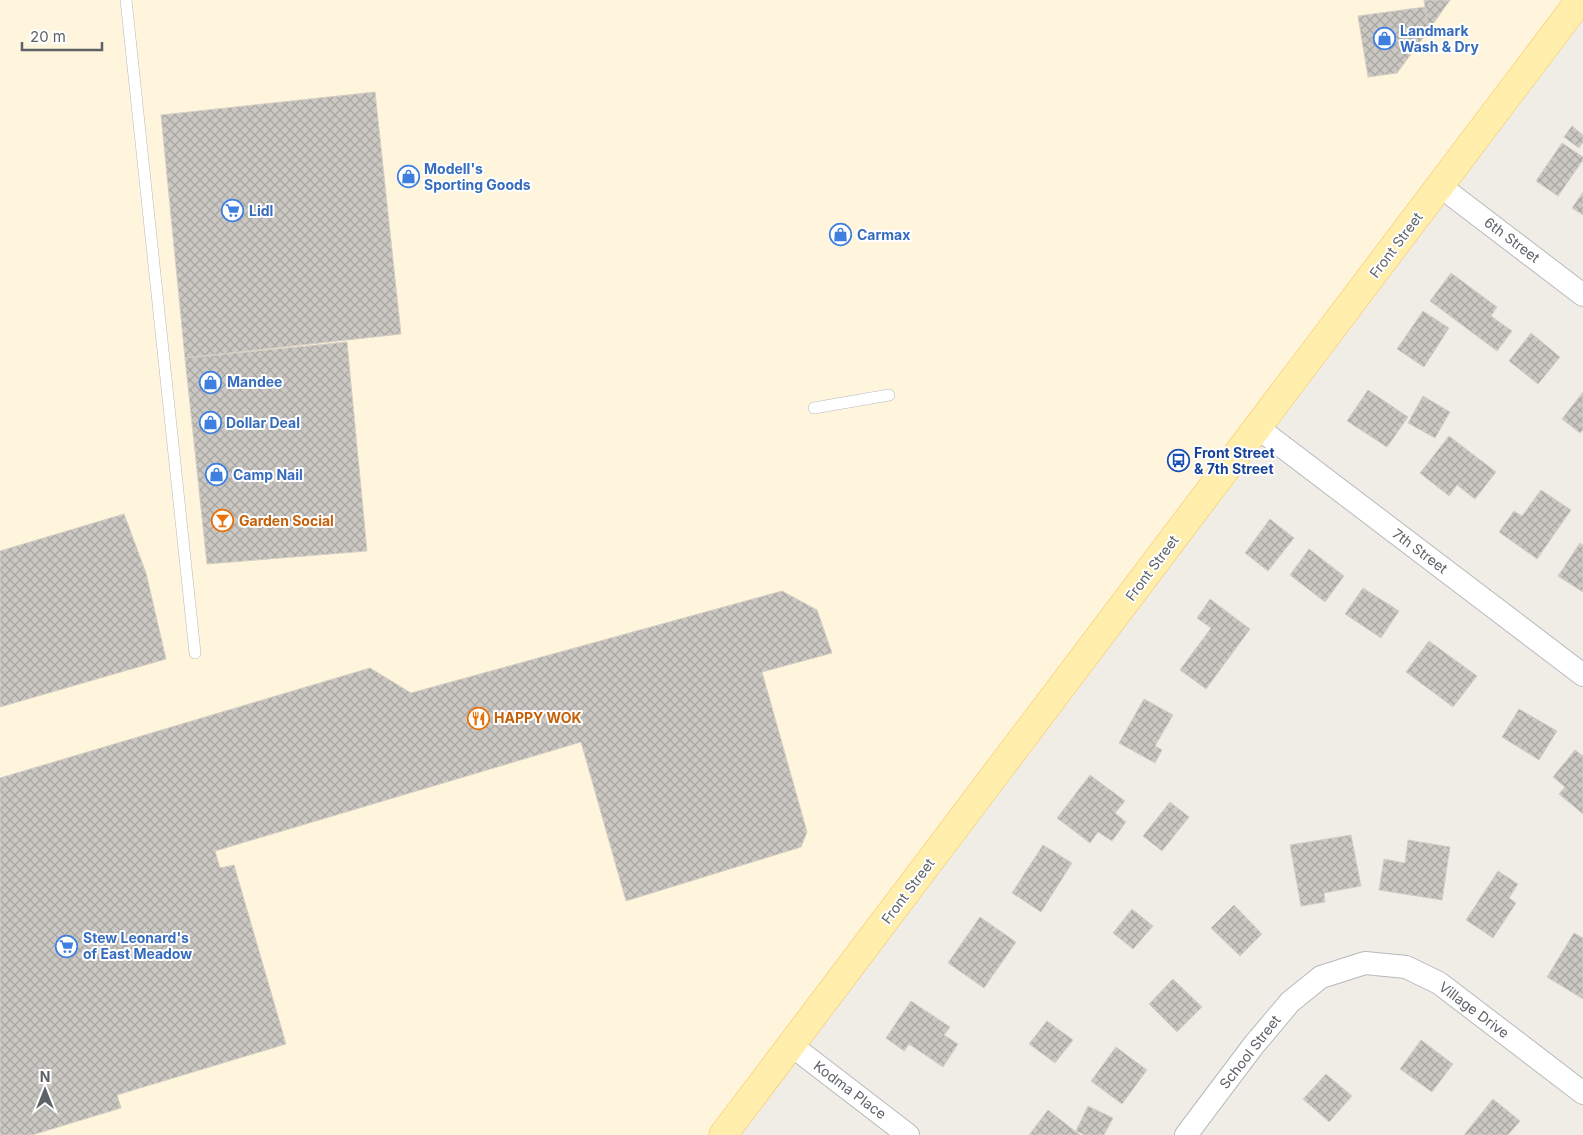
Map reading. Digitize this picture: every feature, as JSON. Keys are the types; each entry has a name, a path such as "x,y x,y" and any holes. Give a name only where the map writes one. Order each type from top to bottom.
{"main road":[{"name":"Front Street","path":"723,1135 1580,0"}],"street":[{"name":"6th Street","path":"1440,186 1583,294"},
{"name":"7th Street","path":"1258,428 1583,675"},
{"name":"Village Drive","path":"1322,977 1365,963 1406,967 1439,983 1583,1093"},
{"name":"School Street","path":"1186,1135 1253,1046 1290,1002 1322,977"},
{"name":"Kodma Place","path":"791,1045 908,1135"}],"lane":[{"path":"126,0 195,653"},
{"path":"814,408 889,396"}],"shaded area":[{"path":"0,0 1580,0 723,1135 0,1135"}],"building":[{"path":"1424,0 1450,0 1428,31 1425,7"},
{"path":"1425,7 1428,31 1397,73 1368,77 1358,16"},
{"path":"375,92 401,334 185,358 161,115"},
{"path":"1572,126 1583,135 1583,142 1579,148 1564,137"},
{"path":"1562,143 1583,157 1583,160 1558,196 1536,181"},
{"path":"1583,192 1583,215 1572,208"},
{"path":"1451,273 1497,307 1491,316 1512,331 1497,351 1430,301"},
{"path":"1423,311 1449,328 1424,367 1397,349"},
{"path":"1531,333 1560,357 1538,384 1509,361"},
{"path":"347,342 367,551 207,564 185,358"},
{"path":"1368,390 1408,417 1387,447 1347,421"},
{"path":"1583,392 1583,430 1580,433 1562,419"},
{"path":"1423,396 1450,412 1435,438 1408,423"},
{"path":"1449,436 1496,472 1475,499 1457,485 1449,496 1420,473"},
{"path":"1541,490 1571,510 1537,559 1499,532 1514,511 1522,516"},
{"path":"124,514 146,573 166,659 0,707 0,551"},
{"path":"1270,519 1294,538 1268,571 1245,553"},
{"path":"1580,543 1583,545 1583,592 1558,576"},
{"path":"1309,549 1344,576 1325,602 1290,575"},
{"path":"1363,588 1399,611 1381,638 1345,614"},
{"path":"782,591 817,610 832,653 762,672 807,832 801,847 626,901 581,742 215,851 220,868 234,865 286,1044 117,1095 121,1108 32,1135 0,1135 0,778 370,668 411,693"},
{"path":"1210,599 1250,629 1206,689 1180,670 1211,628 1197,618"},
{"path":"1429,641 1477,676 1453,707 1406,672"},
{"path":"1144,699 1173,715 1155,746 1162,750 1155,763 1119,743"},
{"path":"1519,709 1557,731 1539,760 1502,737"},
{"path":"1575,750 1583,756 1583,814 1559,794 1565,787 1553,777"},
{"path":"1090,775 1125,801 1115,813 1126,822 1112,841 1098,832 1090,843 1057,818"},
{"path":"1170,802 1189,817 1162,851 1143,836"},
{"path":"1351,835 1361,886 1324,893 1325,902 1301,906 1290,845"},
{"path":"1408,840 1450,847 1442,900 1379,890 1384,859 1405,863"},
{"path":"1043,845 1072,863 1041,912 1012,893"},
{"path":"1498,871 1518,884 1509,898 1516,903 1493,938 1466,920"},
{"path":"1234,905 1262,934 1240,956 1211,928"},
{"path":"1132,909 1153,926 1133,949 1113,933"},
{"path":"980,917 1016,942 984,988 948,963"},
{"path":"1574,933 1583,938 1583,999 1547,977"},
{"path":"1173,979 1202,1007 1177,1032 1149,1004"},
{"path":"911,1001 950,1027 944,1035 958,1044 943,1067 909,1044 904,1051 886,1038"},
{"path":"1047,1021 1073,1040 1055,1063 1029,1044"},
{"path":"1421,1040 1453,1064 1432,1092 1400,1069"},
{"path":"1116,1047 1147,1070 1122,1104 1091,1081"},
{"path":"1326,1074 1352,1096 1329,1122 1303,1099"},
{"path":"1493,1099 1520,1121 1508,1135 1464,1135"},
{"path":"1088,1106 1113,1118 1104,1135 1085,1135 1076,1131"},
{"path":"1048,1110 1080,1135 1029,1135"}],"place":[{"name":"Landmark Wash & Dry","path":"1384,39"},
{"name":"Modell's Sporting Goods","path":"408,177"},
{"name":"Lidl","path":"233,211"},
{"name":"Carmax","path":"841,235"},
{"name":"Mandee","path":"211,382"},
{"name":"Dollar Deal","path":"210,423"},
{"name":"Front Street & 7th Street","path":"1178,461"},
{"name":"Camp Nail","path":"217,475"},
{"name":"Garden Social","path":"223,521"},
{"name":"HAPPY WOK","path":"478,718"},
{"name":"Stew Leonard's of East Meadow","path":"67,946"}]}
